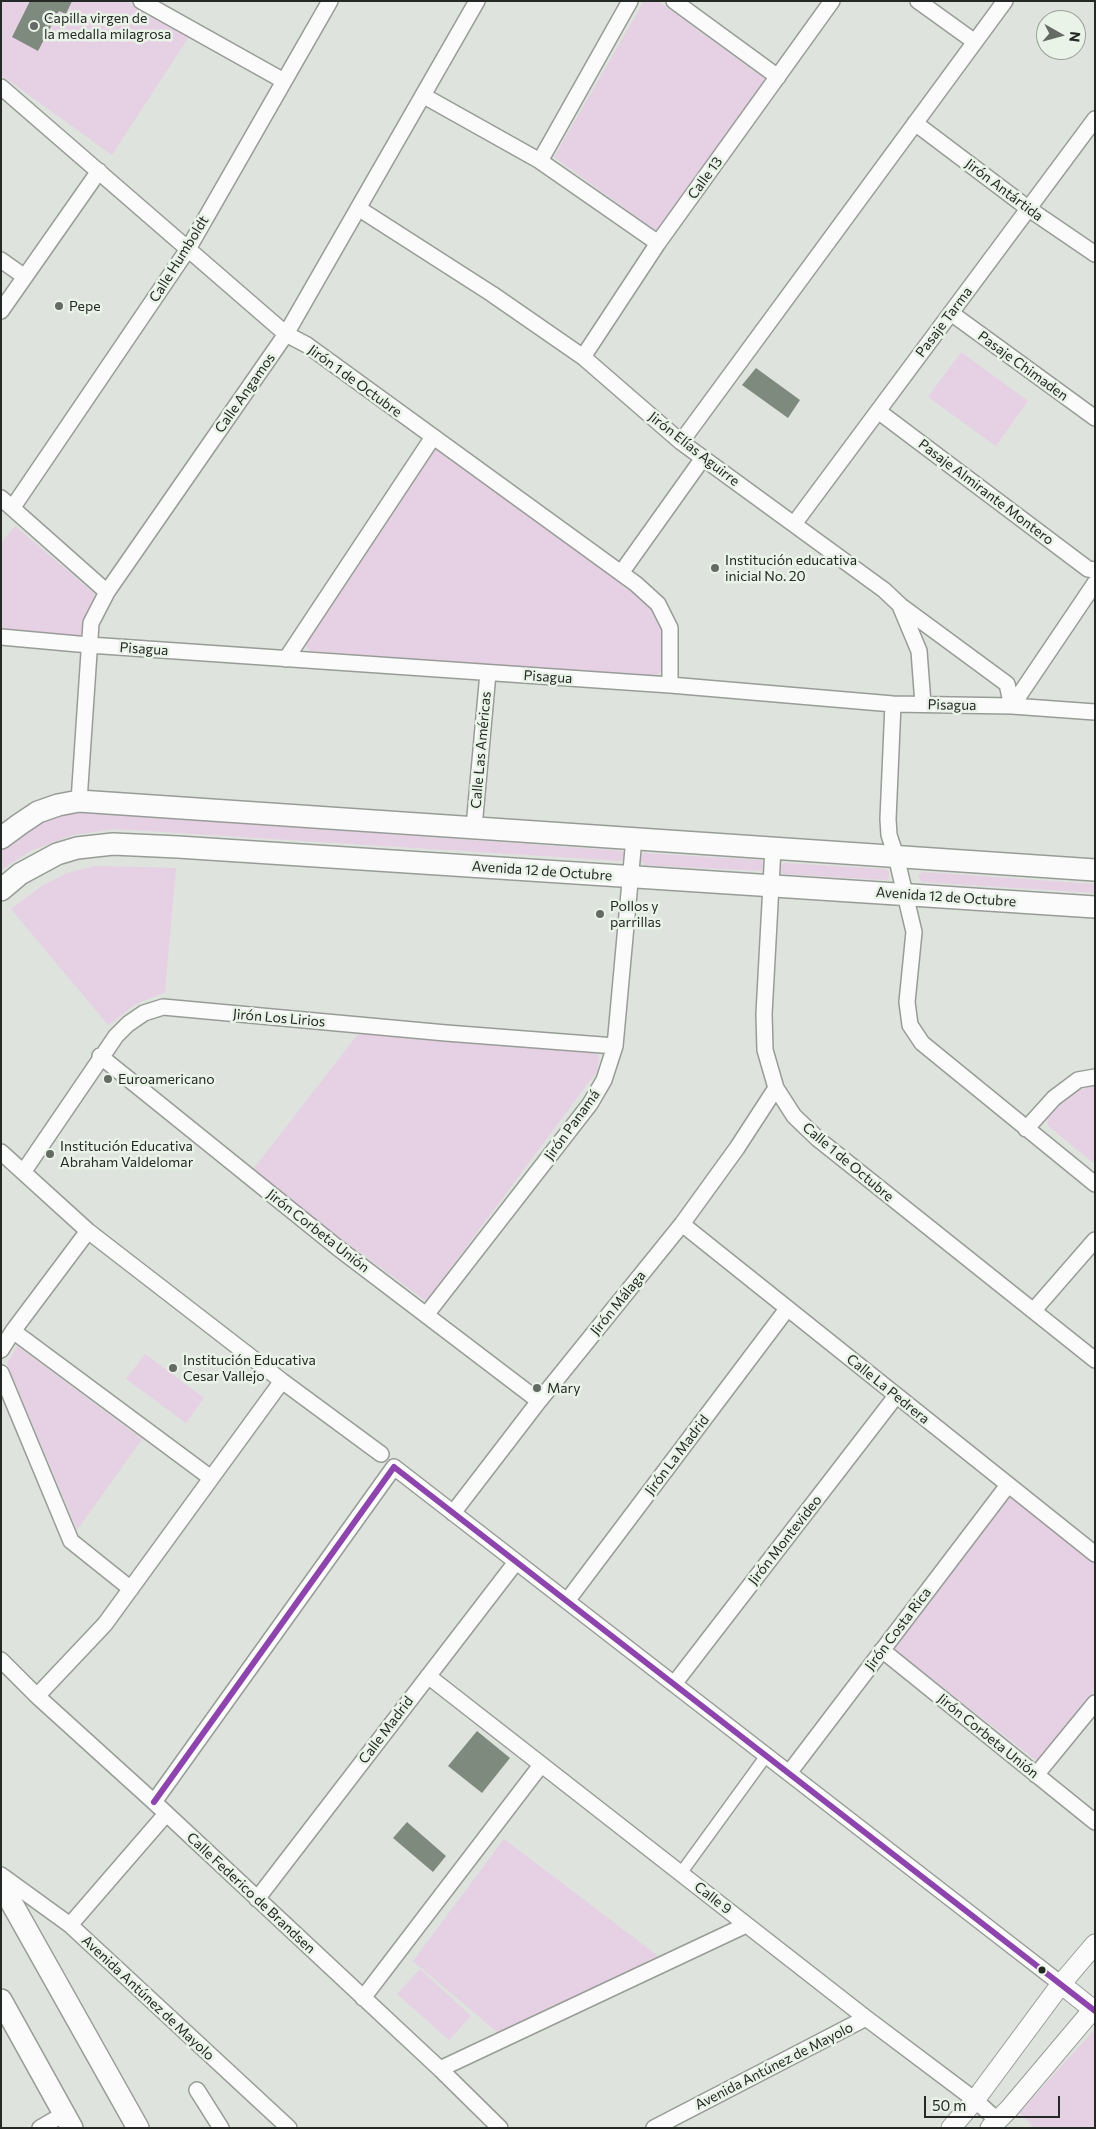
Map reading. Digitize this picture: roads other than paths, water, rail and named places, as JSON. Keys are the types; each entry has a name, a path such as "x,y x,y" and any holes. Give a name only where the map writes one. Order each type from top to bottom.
{"main road":[{"path":"1,838 38,812 58,805 79,801 1095,870"},
{"name":"Avenida 12 de Octubre","path":"1,890 20,874 57,854 76,848 113,844 1095,907"},
{"path":"1,1884 138,2128"},
{"path":"1,2000 68,2121"}],"street":[{"path":"141,1 284,80"},
{"name":"Calle Humboldt","path":"7,502 188,249 330,1"},
{"name":"Calle Angamos","path":"79,801 91,623 107,592 286,334 477,1"},
{"path":"540,161 630,1"},
{"path":"674,1 778,77"},
{"name":"Calle 13","path":"583,357 658,243 832,1"},
{"path":"918,1 975,42"},
{"path":"681,442 1005,1"},
{"name":"Jirón 1 de Octubre","path":"1,87 286,334 307,345 621,573 658,604 670,628 670,685"},
{"path":"424,96 540,161 658,243"},
{"name":"Pasaje Tarma","path":"794,524 1095,119"},
{"name":"Jirón Antártida","path":"915,123 1028,209 1095,254"},
{"path":"1,311 99,171"},
{"name":"Jirón Elías Aguirre","path":"358,208 492,294 583,357 681,442 884,590 901,606 1007,684 1012,706"},
{"path":"1,260 25,277"},
{"name":"Pasaje Chimaden","path":"950,313 1095,418"},
{"name":"Pasaje Almirante Montero","path":"878,411 1088,569 1095,570"},
{"path":"286,659 433,437"},
{"path":"621,573 703,458"},
{"path":"7,502 107,592"},
{"path":"1012,706 1095,583"},
{"path":"901,606 919,651 923,704"},
{"name":"Pisagua","path":"1,637 89,645 670,685 892,704 1012,706 1095,712"},
{"name":"Calle Las Américas","path":"474,827 488,673"},
{"path":"892,704 888,819 889,835 896,856 914,932 907,1002 910,1024 922,1044 1095,1184"},
{"name":"Jirón Panamá","path":"426,1315 590,1104 604,1080 615,1046 634,838"},
{"name":"Calle 1 de Octubre","path":"773,848 764,1014 765,1050 776,1088 794,1116 818,1139 1095,1360"},
{"name":"Jirón Los Lirios","path":"24,1171 100,1056 128,1024 144,1013 164,1007 446,1033 615,1046"},
{"name":"Jirón Corbeta Unión","path":"100,1056 330,1242 539,1401"},
{"path":"1026,1129 1054,1098 1078,1080 1095,1077"},
{"name":"Jirón Málaga","path":"453,1513 539,1401 682,1224 737,1148 776,1088"},
{"path":"1,1152 88,1231 282,1381 381,1454"},
{"name":"Calle La Pedrera","path":"682,1224 1095,1554"},
{"path":"1,1350 13,1331 88,1231"},
{"path":"1034,1310 1095,1240"},
{"name":"Jirón La Madrid","path":"567,1601 787,1309"},
{"path":"13,1331 211,1478"},
{"path":"1,1373 71,1541 131,1589"},
{"path":"37,1696 105,1624 282,1381"},
{"name":"Jirón Montevideo","path":"674,1684 896,1396"},
{"path":"154,1802 394,1467 1094,2009 994,2124"},
{"name":"Jirón Costa Rica","path":"789,1773 1008,1485"},
{"name":"Calle Madrid","path":"257,1899 516,1562"},
{"name":"Jirón Corbeta Unión","path":"882,1650 1095,1822"},
{"name":"Calle Federico de Brandsen","path":"1,1660 37,1696 154,1802 500,2128"},
{"name":"Calle 9","path":"428,1676 746,1925 975,2100 994,2124"},
{"path":"1036,1775 1095,1703"},
{"path":"681,1873 766,1756"},
{"path":"363,1998 541,1765"},
{"path":"70,1925 166,1814"},
{"name":"Avenida Antúnez de Mayolo","path":"1,1875 70,1925 290,2128"},
{"path":"440,2070 746,1925"},
{"path":"951,2128 975,2100 1061,1984 1095,1944"},
{"name":"Avenida Antúnez de Mayolo","path":"654,2128 866,2018"},
{"path":"197,2090 221,2128"},
{"path":"40,2128 68,2121"}],"place":[{"name":"Capilla virgen de la medalla milagrosa","path":"34,26"},
{"name":"Pepe","path":"59,306"},
{"name":"Institución educativa inicial No. 20","path":"715,568"},
{"name":"Pollos y parrillas","path":"600,914"},
{"name":"Euroamericano","path":"108,1079"},
{"name":"Institución Educativa Abraham Valdelomar","path":"50,1154"},
{"name":"Institución Educativa Cesar Vallejo","path":"173,1368"},
{"name":"Mary","path":"537,1388"}]}
